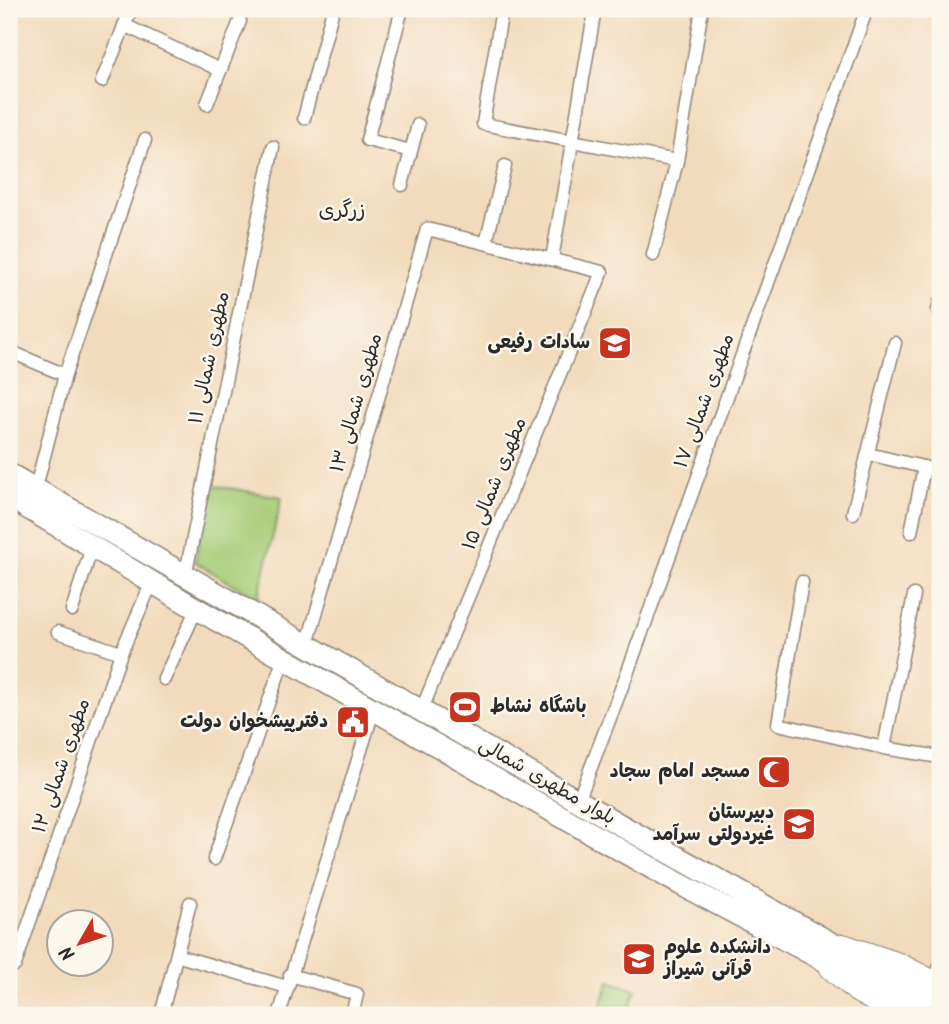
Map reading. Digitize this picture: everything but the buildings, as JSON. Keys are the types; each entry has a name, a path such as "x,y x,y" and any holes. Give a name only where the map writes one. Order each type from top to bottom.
{"main road":[{"name":"بلوار مطهرى شمالى","path":"9,474 185,577 422,709 816,945 927,1015"},
{"name":"بلوار مطهرى شمالى","path":"9,497 197,608 680,884 940,1004"},
{"path":"816,945 899,962 939,976"},
{"path":"816,945 856,993 895,1015"}],"street":[{"path":"102,81 131,9"},
{"path":"304,118 333,9"},
{"path":"402,9 367,140 411,151"},
{"path":"502,9 483,124 677,161"},
{"path":"505,166 486,243 552,259 595,9"},
{"path":"653,255 677,161 702,9"},
{"name":"۱۷ مطهری شمالی","path":"578,801 628,671 865,14"},
{"path":"206,104 240,20"},
{"path":"124,25 220,70"},
{"path":"402,185 418,125"},
{"path":"35,491 65,375 145,141"},
{"name":"۱۱ مطهری شمالی","path":"185,577 273,147"},
{"name":"۱۳ مطهری شمالی","path":"307,645 428,229 486,243"},
{"name":"۱۵ مطهری شمالی","path":"422,709 602,272 552,259"},
{"path":"853,513 895,343"},
{"path":"9,352 65,375"},
{"path":"868,454 940,471"},
{"path":"911,532 924,467"},
{"path":"72,610 92,547"},
{"name":"۱۲ مطهری شمالی","path":"15,965 121,653 152,582"},
{"path":"802,582 778,724 884,748 940,757"},
{"path":"884,748 914,595"},
{"path":"164,679 197,608"},
{"path":"58,632 121,653"},
{"path":"215,859 284,658"},
{"path":"279,1015 373,708"},
{"path":"161,1015 179,956 190,902"},
{"path":"179,956 357,994 352,1015"}],"green space":[{"path":"210,485 282,497 258,599 195,562"},
{"path":"609,981 636,990 627,1015 598,1015"}],"place":[{"name":"سادات رفیعی","path":"615,343"},
{"name":"باشگاه نشاط","path":"465,707"},
{"name":"دفترپیشخوان دولت","path":"353,722"},
{"name":"مسجد امام سجاد","path":"774,772"},
{"name":"دبیرستان غیردولتی سرآمد","path":"799,824"},
{"name":"دانشکده علوم قرآنی شیراز","path":"639,959"}],"district":[{"name":"زرگری","path":"342,211"}]}
